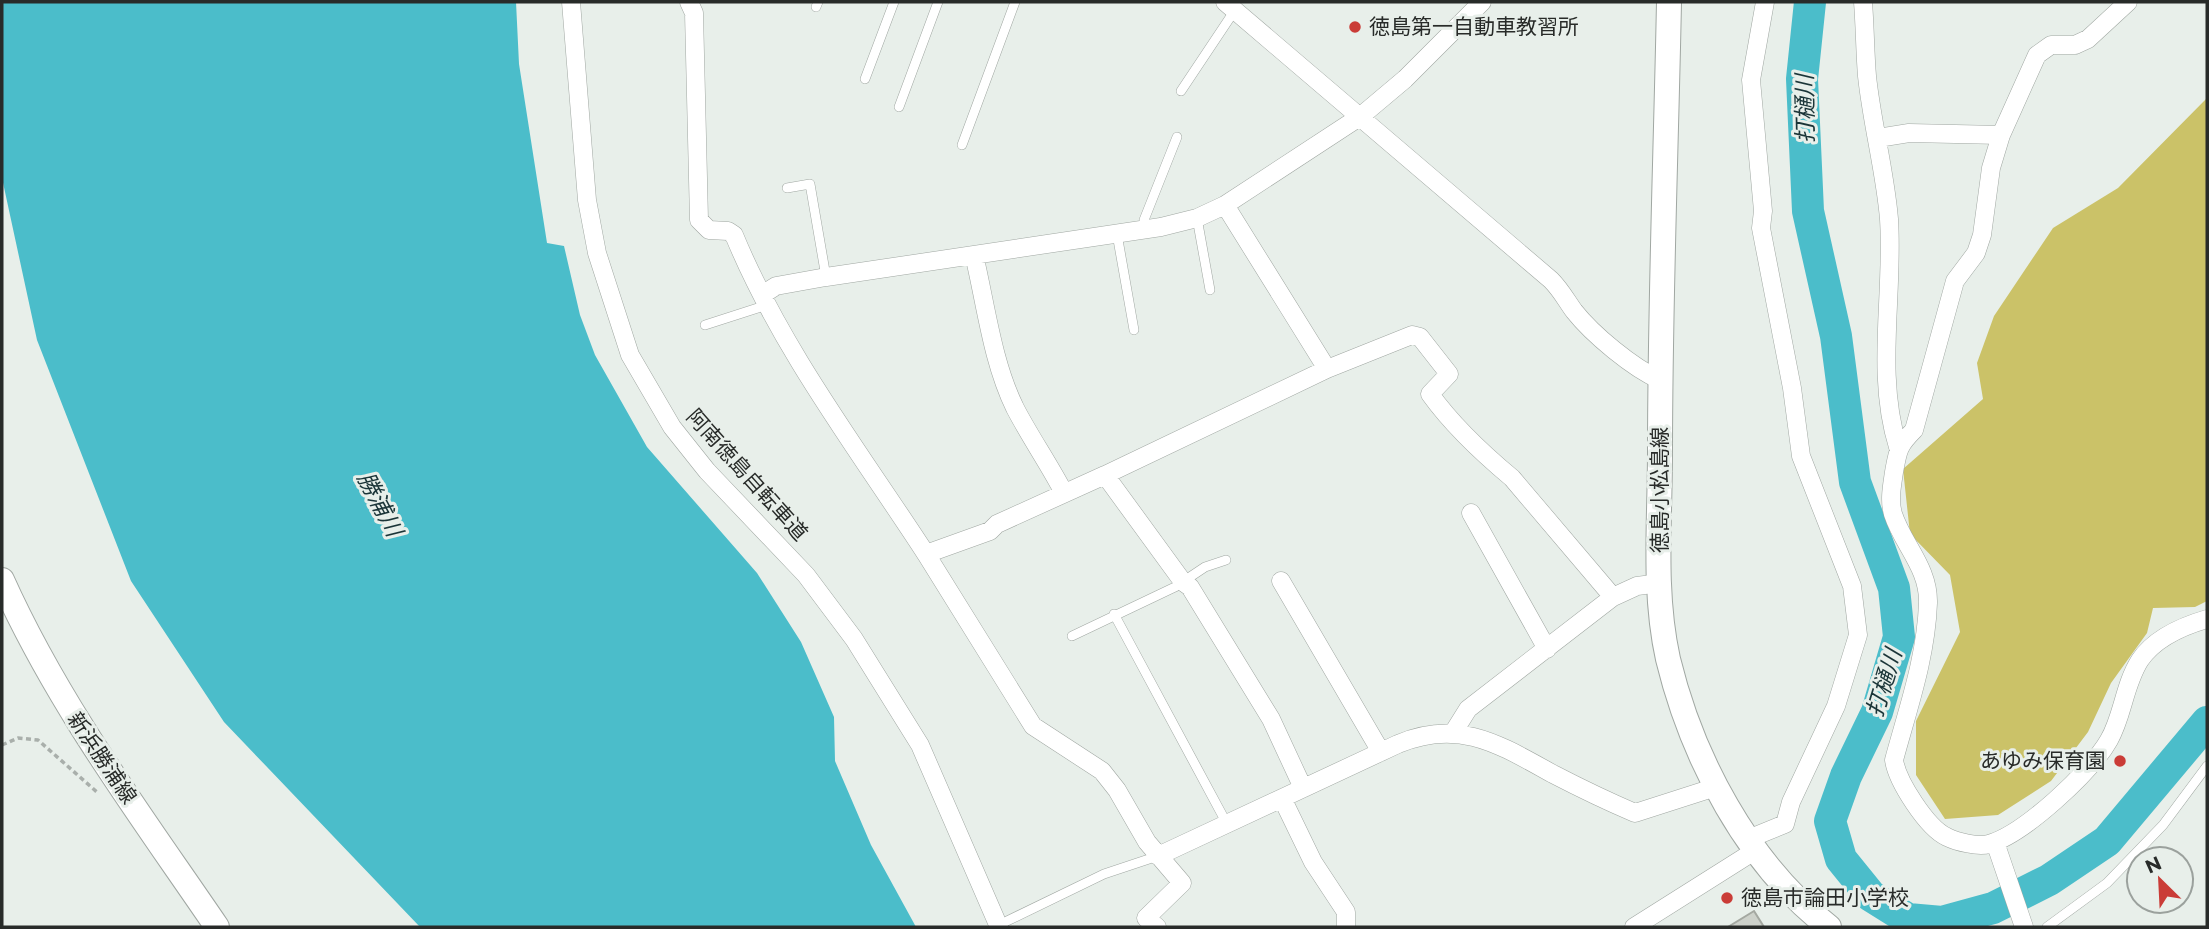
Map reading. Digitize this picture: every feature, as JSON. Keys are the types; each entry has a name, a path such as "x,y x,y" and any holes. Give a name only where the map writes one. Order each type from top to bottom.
{"main road":[{"name":"徳島小松島線","path":"1669,2 1660,380 1660,583 1668,657 1687,719 1716,787 1752,845 1829,927"},
{"name":"新浜勝浦線","path":"5,593 52,681 79,724 217,927"}],"street":[{"path":"570,2 587,200 600,265 630,355 649,392 679,436 707,471 806,575 854,639 920,745 1001,925"},
{"path":"689,2 694,13 699,220 709,230 728,231 734,235 765,300 827,404 926,554 1033,726 1102,771 1118,790 1158,856 1182,883 1146,918 1157,927"},
{"path":"765,300 776,286 1117,234 1197,218 1225,205 1361,116 1405,79 1482,2"},
{"path":"1634,927 1786,824 1791,802 1836,706 1858,635 1852,586 1801,456 1793,388 1763,239 1751,80 1765,2"},
{"path":"1863,2 1868,78 1889,216 1891,261 1886,344 1891,424 1898,447 1890,496 1893,515 1925,579 1928,601 1919,675 1894,760 1896,774 1940,834 1953,840 1986,845 2005,838 2085,774 2110,738 2128,684 2141,659 2181,627 2207,620"},
{"path":"1898,447 1914,430 1955,281 1976,253 1982,235 1991,168 2001,135 2038,55 2051,45 2074,45 2088,39 2127,2"},
{"path":"1230,6 1558,287 1582,319 1643,372 1660,380"},
{"path":"1878,138 1909,133 2001,135"},
{"path":"1225,205 1327,369"},
{"path":"974,255 1004,380 1016,409 1064,493"},
{"path":"926,554 990,531 997,524 1327,369 1412,335 1420,337 1449,374 1430,394 1443,412 1494,466 1512,478 1613,597"},
{"path":"1105,475 1183,582 1190,587 1270,719 1303,788"},
{"path":"1471,513 1547,649"},
{"path":"1281,581 1381,752"},
{"path":"1453,733 1468,709 1613,597 1637,586 1660,583"},
{"path":"1158,856 1226,822 1419,735 1453,733 1494,742 1596,797 1636,813 1716,787"},
{"path":"1282,798 1313,862 1346,912 1346,927"},
{"path":"1995,842 2025,927"}],"lane":[{"path":"864,79 894,2"},
{"path":"899,107 938,2"},
{"path":"962,145 1015,2"},
{"path":"1181,91 1230,6"},
{"path":"1145,229 1144,220 1177,137"},
{"path":"787,188 810,184 826,277"},
{"path":"1197,218 1210,290"},
{"path":"1117,234 1134,330"},
{"path":"705,325 765,300"},
{"path":"1072,636 1183,582 1205,567 1226,560"},
{"path":"1114,614 1226,822"},
{"path":"2047,927 2107,883 2163,825 2207,766"},
{"path":"1001,925 1104,874 1158,856"}],"path":[{"path":"2,745 18,738 38,740 100,795"}],"shaded area":[{"path":"2207,98 2207,601 2195,607 2153,608 2147,633 2111,683 2088,732 2051,781 1998,815 1945,819 1916,775 1916,721 1960,632 1950,575 1910,534 1903,469 1983,399 1977,363 1994,316 2053,228 2118,188"}],"water":[{"name":"勝浦川","path":"2,2 516,2 519,64 547,243 564,246 580,315 595,355 647,447 757,573 801,642 834,717 835,761 871,845 916,927 420,927 224,722 131,581 37,340 2,178"}],"building":[{"path":"1754,911 1764,927 1728,927"}],"waterway":[{"name":"打樋川","path":"1810,2 1802,79 1808,211 1836,336 1855,482 1894,588 1899,637 1877,712 1846,776 1830,821 1841,859 1871,896 1908,919 1942,922 1993,908 2049,880 2107,841 2207,722"}],"place":[{"name":"徳島第一自動車教習所","path":"1355,27"},
{"name":"あゆみ保育園","path":"2120,761"},
{"name":"徳島市論田小学校","path":"1727,898"}]}
